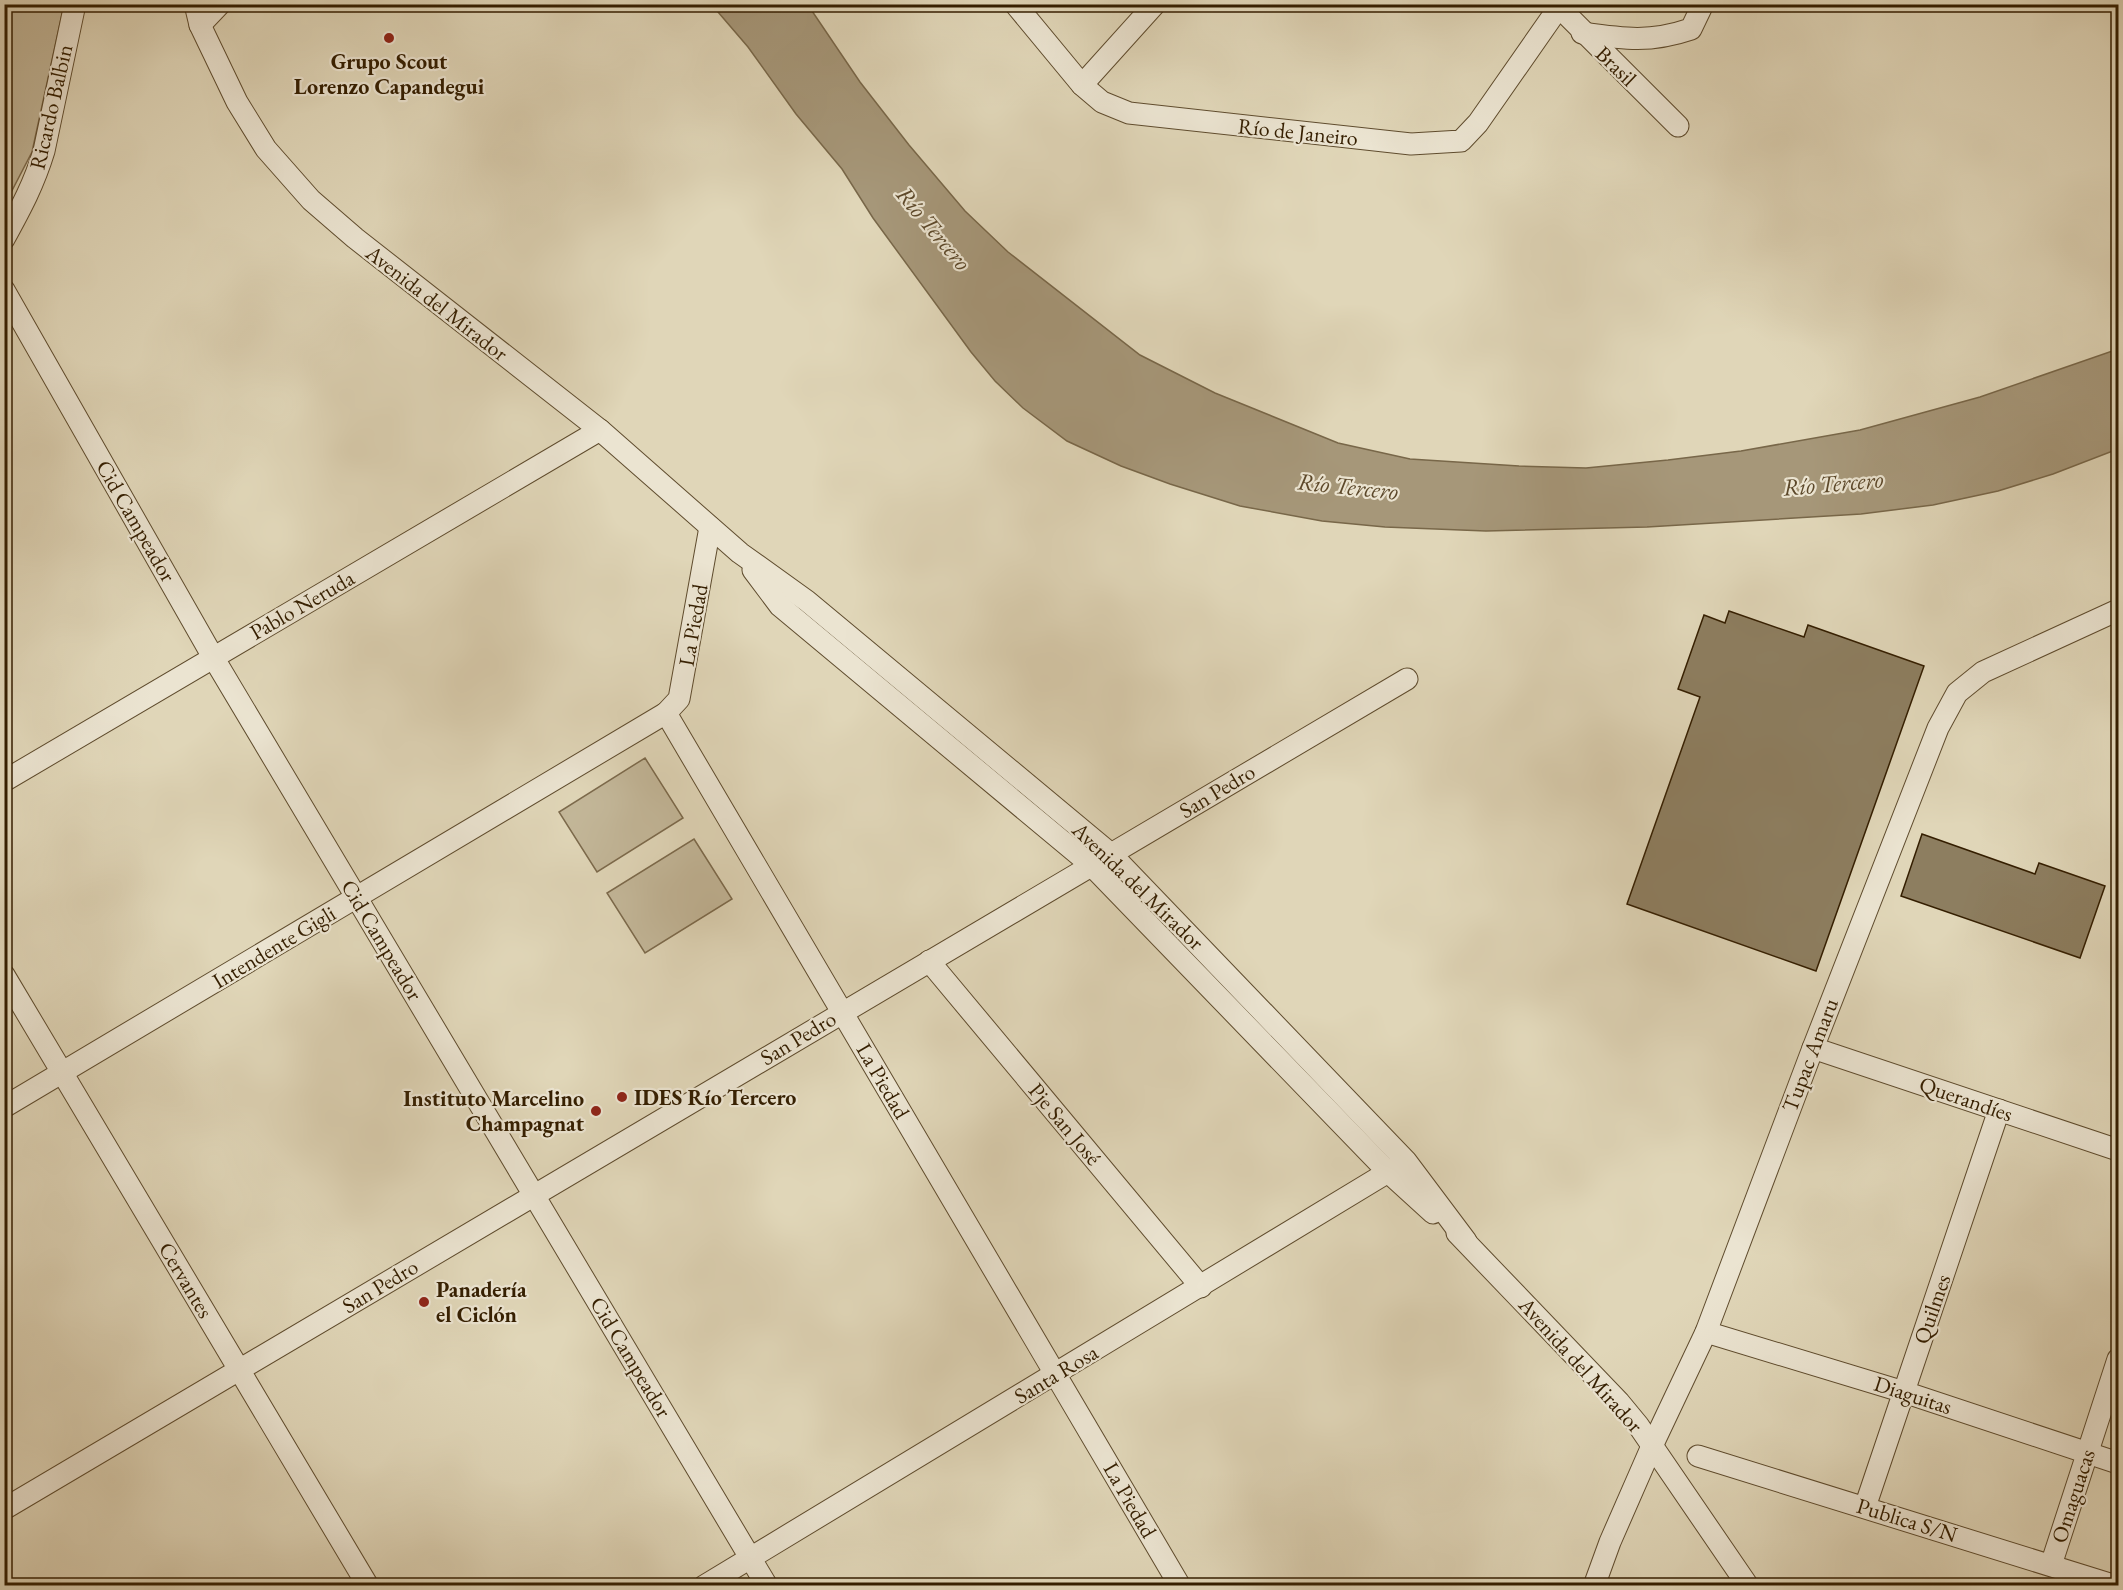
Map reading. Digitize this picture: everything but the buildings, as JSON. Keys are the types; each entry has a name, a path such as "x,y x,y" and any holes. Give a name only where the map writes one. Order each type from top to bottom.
{"street":[{"name":"Ricardo Balbin","path":"4,239 29,194 44,151 75,4"},
{"path":"197,15 220,4"},
{"name":"Río de Janeiro","path":"1015,4 1082,85 1102,102 1129,113 1411,144 1461,141 1478,123 1557,6"},
{"path":"1082,85 1155,4"},
{"path":"1582,33 1628,39 1668,37 1691,29 1703,4"},
{"name":"Brasil","path":"1557,6 1678,126"},
{"name":"Avenida del Mirador","path":"197,15 237,102 266,149 311,200 355,238 600,430 740,553 807,601 1112,854 1406,1161 1466,1241"},
{"name":"Cid Campeador","path":"4,290 213,657 767,1586"},
{"name":"Pablo Neruda","path":"4,781 600,430"},
{"name":"La Piedad","path":"710,527 679,699 666,713 1180,1586"},
{"name":"Avenida del Mirador","path":"740,553 780,606 1091,865 1388,1172 1466,1241 1619,1402 1748,1586"},
{"name":"Tupac Amaru","path":"1594,1586 1610,1542 1652,1446 1706,1332 1813,1048 1938,728 1957,693 1983,672 2118,610"},
{"name":"San Pedro","path":"4,1509 1407,679"},
{"name":"Intendente Gigli","path":"4,1107 666,713"},
{"name":"Pje San José","path":"929,961 1201,1287"},
{"name":"Cervantes","path":"4,975 368,1586"},
{"name":"Querandíes","path":"1813,1048 2118,1150"},
{"name":"Quilmes","path":"1865,1507 1999,1110"},
{"name":"Santa Rosa","path":"704,1586 1406,1161"},
{"name":"Diaguitas","path":"1706,1332 1904,1392 2118,1463"},
{"name":"Omaguacas","path":"2051,1565 2118,1359"},
{"name":"Publica S/N","path":"1698,1456 2116,1586"}],"shaded area":[{"path":"5,5 64,5 32,152 5,204"},
{"path":"645,758 683,818 597,872 559,812"},
{"path":"694,839 732,899 645,953 607,893"}],"water":[{"name":"Río Tercero","path":"712,5 808,5 860,82 909,145 965,211 1008,252 1140,355 1215,393 1338,443 1410,459 1519,466 1586,468 1668,460 1741,451 1860,430 1980,397 2118,349 2118,449 2053,474 1998,491 1933,505 1861,514 1647,527 1486,531 1385,527 1322,521 1240,506 1170,484 1121,466 1067,441 1023,408 995,381 971,352 873,218 842,169 796,114 748,47"}],"place":[{"name":"Grupo Scout Lorenzo Capandegui","path":"389,38"},
{"name":"IDES Río Tercero","path":"622,1097"},
{"name":"Instituto Marcelino Champagnat","path":"596,1111"},
{"name":"Panadería el Ciclón","path":"424,1302"}]}
